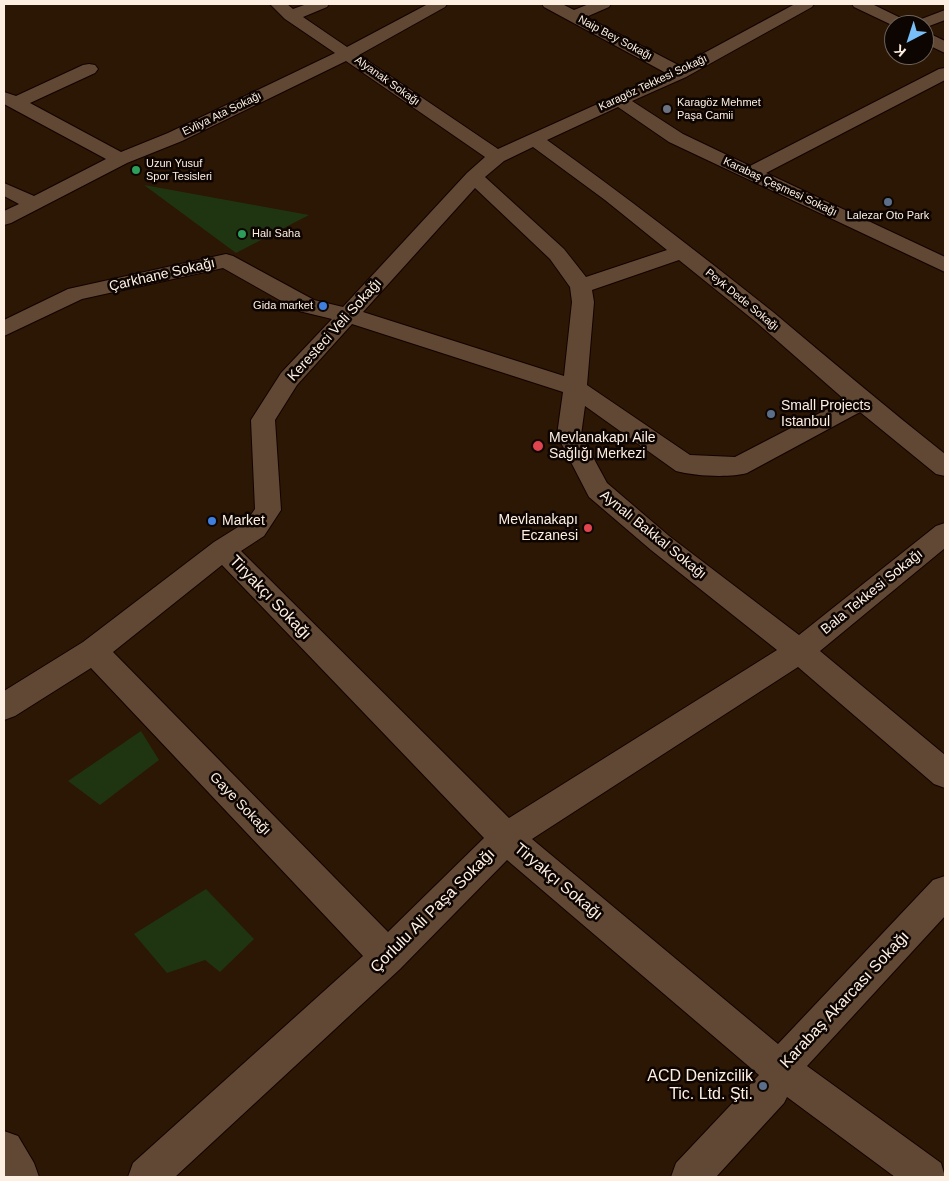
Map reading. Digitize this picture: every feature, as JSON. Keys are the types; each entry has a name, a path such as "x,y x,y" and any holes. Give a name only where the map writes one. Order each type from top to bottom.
{"street":[{"name":"Alyanak Sokağı","path":"278,4 291,16 497,158"},
{"path":"291,16 322,4"},
{"name":"Evliya Ata Sokağı","path":"4,219 120,159 175,137 347,54 439,4"},
{"name":"Naip Bey Sokağı","path":"550,4 680,73"},
{"path":"573,16 603,4"},
{"name":"Karagöz Tekkesi Sokağı","path":"497,158 534,139 680,73 806,4"},
{"path":"860,4 884,15"},
{"path":"934,42 945,48"},
{"path":"10,100 89,69"},
{"path":"751,173 945,73"},
{"path":"10,100 120,159"},
{"name":"Karabaş Çeşmesi Sokağı","path":"619,100 676,138 945,265"},
{"name":"Peyk Dede Sokağı","path":"534,139 612,196 764,317 862,401 945,467"},
{"name":"Keresteci Veli Sokağı","path":"4,707 93,651 223,549 255,528 268,510 263,420 289,379 474,177 497,158"},
{"path":"474,177 557,254 581,286 681,252"},
{"path":"4,189 33,203"},
{"name":"Çarkhane Sokağı","path":"4,329 76,294 226,261 307,306 348,315 575,388 685,464 738,466 862,401"},
{"name":"Aynalı Bakkal Sokağı","path":"581,286 583,302 569,435 598,490 660,543 799,651 945,774"},
{"name":"Bala Tekkesi Sokağı","path":"799,651 945,533"},
{"name":"Tiryakçı Sokağı","path":"223,549 506,838 780,1068 927,1177"},
{"name":"Gaye Sokağı","path":"93,651 388,957"},
{"name":"Çorlulu Ali Paşa Sokağı","path":"147,1177 388,957 506,838 799,651"},
{"name":"Karabaş Akarcası Sokağı","path":"690,1177 771,1090 780,1068 945,892"},
{"path":"4,1150 20,1177"}],"green space":[{"name":"Halı Saha","path":"144,185 309,215 236,253"},
{"path":"141,731 159,760 100,805 68,781"},
{"path":"206,889 254,939 220,972 205,960 167,973 134,934"}],"place":[{"name":"Karagöz Mehmet Paşa Camii","path":"667,109"},
{"name":"Uzun Yusuf Spor Tesisleri","path":"136,170"},
{"name":"Lalezar Oto Park","path":"888,202"},
{"name":"Halı Saha","path":"242,234"},
{"name":"Gida market","path":"323,306"},
{"name":"Small Projects Istanbul","path":"771,414"},
{"name":"Mevlanakapı Aile Sağlığı Merkezi","path":"538,446"},
{"name":"Market","path":"212,521"},
{"name":"Mevlanakapı Eczanesi","path":"588,528"},
{"name":"ACD Denizcilik Tic. Ltd. Şti.","path":"763,1086"}]}
